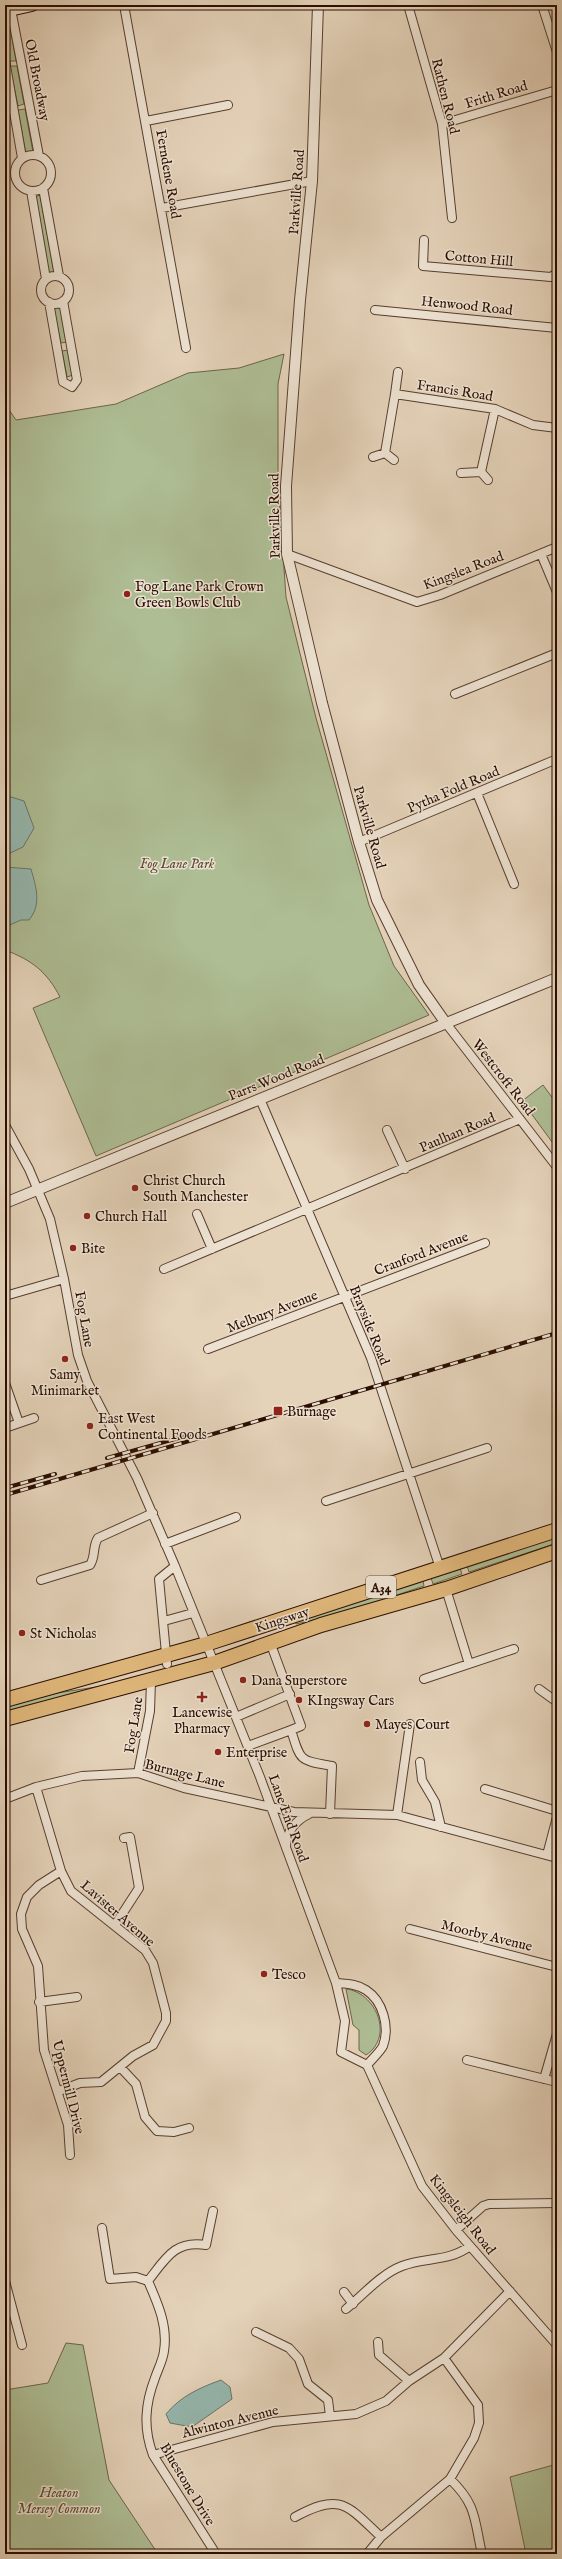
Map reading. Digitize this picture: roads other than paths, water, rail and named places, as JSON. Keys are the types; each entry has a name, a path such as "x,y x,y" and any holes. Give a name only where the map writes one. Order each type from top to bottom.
{"highway":[{"name":"Kingsway","path":"5,1700 166,1660 206,1644 557,1530"},
{"name":"Kingsway","path":"5,1719 101,1688 151,1681 214,1663 321,1625 446,1589 557,1552"},
{"path":"206,1644 214,1650 222,1650 293,1626 321,1625"},
{"path":"59,1686 101,1688 166,1660 203,1656 214,1663"}],"main road":[{"path":"8,10 32,5"}],"street":[{"name":"Ferndene Road","path":"124,5 162,208 186,348"},
{"name":"Parkville Road","path":"318,5 312,181 291,410 286,486 287,554 359,842 377,900 419,985 445,1022"},
{"name":"Rathen Road","path":"408,5 442,124 452,218"},
{"path":"542,5 557,52"},
{"name":"Old Broadway","path":"8,10 39,156 48,164 50,170 48,182 42,188"},
{"name":"Old Broadway","path":"5,60 22,158"},
{"name":"Frith Road","path":"442,124 557,90"},
{"path":"146,121 228,105"},
{"path":"39,156 30,155 22,158 17,163 15,175 20,186 31,191 42,188 59,276 65,280 69,287 68,295 63,301 56,304 49,302"},
{"path":"162,208 312,181"},
{"path":"31,191 46,279 41,291 49,302 63,382 72,387 77,380 63,301"},
{"name":"Cotton Hill","path":"424,240 423,266 551,277 557,273"},
{"path":"46,279 59,276"},
{"name":"Henwood Road","path":"375,310 557,328"},
{"name":"Francis Road","path":"385,452 398,372"},
{"name":"Francis Road","path":"395,394 495,409 533,425 557,428"},
{"path":"481,472 495,409"},
{"path":"373,457 385,452 394,460"},
{"path":"461,473 481,472"},
{"path":"481,472 488,480"},
{"name":"Kingslea Road","path":"287,554 417,602 440,595 557,547"},
{"path":"541,554 557,592"},
{"path":"455,694 557,653"},
{"name":"Pytha Fold Road","path":"359,842 557,759"},
{"path":"477,793 514,884"},
{"name":"Parrs Wood Road","path":"5,1203 445,1022 557,978"},
{"name":"Westcroft Road","path":"445,1022 557,1167"},
{"name":"Brayside Road","path":"260,1099 309,1208 371,1358 407,1473 440,1568"},
{"name":"Paulhan Road","path":"164,1269 405,1169 520,1119"},
{"name":"Fog Lane","path":"5,1125 38,1190 50,1220 64,1279 78,1355 87,1381 153,1513 214,1663"},
{"path":"387,1130 405,1169"},
{"path":"197,1214 212,1249"},
{"name":"Cranford Avenue","path":"345,1297 485,1242"},
{"path":"5,1296 64,1279"},
{"name":"Melbury Avenue","path":"208,1349 345,1297"},
{"path":"5,1383 19,1423"},
{"path":"5,1428 34,1418"},
{"path":"326,1501 407,1473 487,1448"},
{"path":"41,1580 87,1566 94,1558 94,1544 98,1538 153,1513"},
{"path":"165,1544 236,1517"},
{"path":"166,1660 164,1621 159,1579 175,1566"},
{"path":"446,1589 469,1664"},
{"path":"164,1621 193,1613"},
{"path":"248,1746 301,1726 270,1642"},
{"path":"424,1679 514,1649"},
{"name":"Lane End Road","path":"214,1663 248,1746 336,1984 345,2021 341,2052 367,2065"},
{"name":"Fog Lane","path":"138,1773 150,1711 151,1681"},
{"path":"539,1689 557,1702"},
{"path":"236,1717 290,1694"},
{"path":"397,1815 410,1724"},
{"path":"291,1730 299,1755 305,1761 332,1766 330,1814"},
{"path":"420,1762 422,1780 434,1802 441,1827"},
{"name":"Burnage Lane","path":"5,1799 36,1788 82,1776 138,1773 184,1788 271,1808 312,1814 397,1815 557,1858"},
{"name":"Lavister Avenue","path":"36,1788 61,1871 71,1891 145,1950 153,1963 166,2022 153,2046 133,2056 101,2082 80,2083 59,2091"},
{"path":"485,1789 557,1810"},
{"path":"286,1848 286,1839 293,1826 303,1817 312,1814"},
{"path":"547,1855 557,1817"},
{"path":"115,1925 137,1893 139,1883 130,1837 124,1838"},
{"name":"Uppermill Drive","path":"61,1871 39,1885 27,1897 21,1914 22,1929 38,1966 39,2002 44,2050 59,2091 68,2125 70,2155"},
{"name":"Moorby Avenue","path":"410,1929 557,1967"},
{"path":"336,1984 354,1985 367,1990 379,2002 385,2018 385,2034 382,2046 367,2065"},
{"path":"39,2002 78,1997"},
{"path":"544,2079 557,2034"},
{"path":"467,2060 557,2082"},
{"name":"Kingsleigh Road","path":"367,2065 422,2186 456,2230 557,2345"},
{"path":"120,2068 136,2084 145,2117 157,2131 174,2132 189,2128"},
{"path":"456,2230 483,2206 489,2204 557,2203"},
{"path":"102,2228 110,2279 136,2277 148,2280 178,2248 191,2242 206,2245 213,2211"},
{"path":"346,2309 396,2268 407,2264 449,2258 470,2246"},
{"name":"Bluestone Drive","path":"148,2280 162,2313 165,2338 164,2353 147,2399 146,2414 149,2444 153,2455 216,2554"},
{"path":"5,2281 22,2345"},
{"name":"Alwinton Avenue","path":"153,2455 273,2422 356,2414 386,2401 409,2381 444,2358 510,2291"},
{"path":"344,2292 353,2304"},
{"path":"256,2332 289,2348 299,2359 308,2384 328,2400 330,2416"},
{"path":"378,2342 379,2355 409,2381"},
{"path":"367,2554 381,2537 450,2479 474,2438 479,2423 478,2406 444,2358"},
{"path":"450,2479 464,2493 472,2506 482,2554"},
{"path":"295,2517 314,2507 339,2504 349,2507 381,2537"}],"water":[{"path":"11,797 24,801 34,828 23,847 6,855 5,799"},
{"path":"5,867 31,869 35,882 37,902 36,908 29,920 21,920 5,927"},
{"path":"221,2380 230,2387 232,2399 192,2427 170,2423 166,2414 178,2402 184,2397 205,2386"}],"railway":[{"path":"5,1495 557,1333"},
{"path":"107,1458 189,1435"},
{"path":"5,1488 55,1474"}],"place":[{"name":"Fog Lane Park Crown Green Bowls Club","path":"127,594"},
{"name":"Christ Church South Manchester","path":"135,1188"},
{"name":"Church Hall","path":"87,1216"},
{"name":"Bite","path":"73,1248"},
{"name":"Samy Minimarket","path":"65,1359"},
{"name":"Burnage","path":"278,1411"},
{"name":"East West Continental Foods","path":"90,1426"},
{"name":"St Nicholas","path":"22,1633"},
{"name":"Dana Superstore","path":"243,1680"},
{"name":"Lancewise Pharmacy","path":"202,1697"},
{"name":"KIngsway Cars","path":"299,1700"},
{"name":"Mayes Court","path":"367,1724"},
{"name":"Enterprise","path":"218,1752"},
{"name":"Tesco","path":"264,1974"}],"park label":[{"name":"Fog Lane Park","path":"177,863"},
{"name":"Heaton Mersey Common","path":"59,2500"}]}
